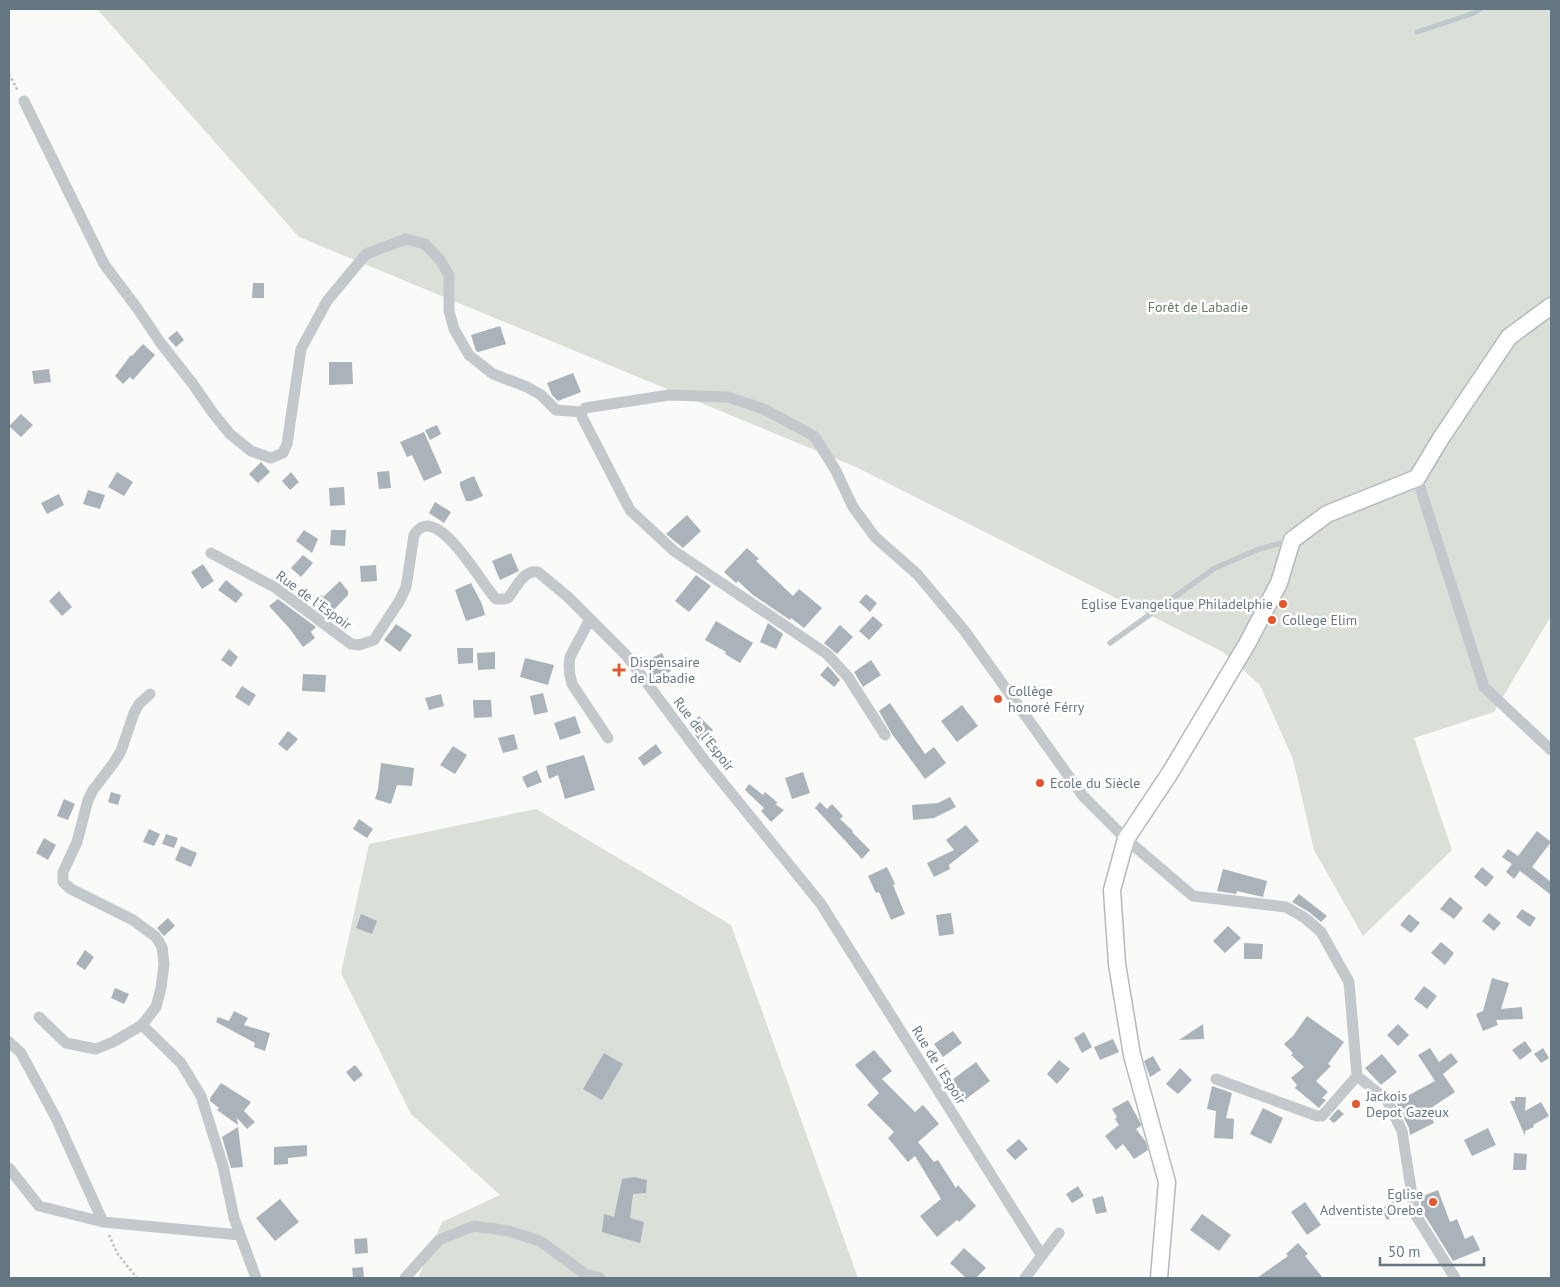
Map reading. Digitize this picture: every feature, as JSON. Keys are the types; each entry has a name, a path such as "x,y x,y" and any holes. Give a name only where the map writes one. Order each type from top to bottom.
{"street":[{"path":"24,101 104,264 213,413 230,434 251,451 271,458 283,452 287,444 301,349 327,301 366,254 406,239 425,244 440,260 449,275 449,311 454,329 469,356 493,374 528,387 541,395 556,410 582,412 589,407 669,395 728,397 764,409 814,436 835,468 853,507 875,537 917,574 958,623 1083,796 1126,839 1193,896 1286,907 1305,918 1321,932 1349,982 1357,1076 1322,1116 1317,1116 1216,1079"},
{"path":"1159,1278 1167,1182 1132,1055 1116,955 1112,890 1126,839 1170,773 1247,644 1279,583 1292,540 1327,514 1417,478 1441,438 1508,337 1551,306"},
{"path":"582,412 582,417 630,510 674,551 827,654 848,677 885,735"},
{"path":"1417,478 1484,687 1551,750"},
{"name":"Rue de l'Espoir","path":"211,553 287,596 343,640 351,644 368,643 374,640 400,600 406,587 414,535 422,527 438,529 456,546 496,598 504,600 508,598 526,574 534,571 538,572 568,597 626,655 702,757 821,904 1042,1256"},
{"path":"590,619 570,658 570,676 572,684 608,738"},
{"path":"39,1017 66,1043 96,1050 142,1025 156,1007 164,964 162,947 156,937 133,920 71,889 63,882 63,872 77,842 88,800 121,751 136,708 150,694"},
{"path":"142,1025 181,1063 201,1096 223,1166 234,1218 256,1278"},
{"path":"9,1042 21,1053 56,1118 103,1222"},
{"path":"1357,1076 1387,1100 1402,1131 1415,1214 1455,1278"},
{"path":"9,1168 39,1206 103,1222 240,1236"},
{"path":"405,1278 439,1240 474,1226 509,1231 540,1241 584,1274 600,1278"},
{"path":"1026,1278 1059,1233"}],"lane":[{"path":"1110,643 1215,568 1259,549 1292,540"}],"path":[{"path":"9,74 24,101"},
{"path":"103,1222 117,1253 137,1278"}],"green space":[{"name":"Forêt de Labadie","path":"97,9 1551,9 1551,616 1494,712 1414,738 1452,850 1363,936 1314,850 1293,759 1260,685 1223,652 856,467 299,237"},
{"path":"536,809 731,925 858,1278 418,1278 442,1222 500,1195 411,1114 341,973 369,844"}],"building":[{"path":"253,283 264,283 264,298 252,298"},
{"path":"500,326 506,344 476,351 471,335"},
{"path":"177,331 184,340 176,347 168,338"},
{"path":"143,344 155,355 133,380 130,377 123,384 115,376 131,355"},
{"path":"329,362 352,362 353,384 329,385"},
{"path":"49,369 51,382 34,384 32,371"},
{"path":"573,373 581,392 558,401 552,395 547,383"},
{"path":"21,414 33,425 21,437 9,426"},
{"path":"437,425 441,434 430,440 425,430"},
{"path":"424,432 442,473 424,481 412,455 407,457 400,442"},
{"path":"261,462 270,472 258,483 249,474"},
{"path":"389,471 391,488 379,489 377,472"},
{"path":"117,472 133,482 124,496 108,487"},
{"path":"291,472 299,482 290,490 282,481"},
{"path":"474,476 483,496 466,501 460,482"},
{"path":"344,487 345,505 330,506 329,488"},
{"path":"88,490 105,495 100,509 83,504"},
{"path":"59,494 64,505 47,514 41,503"},
{"path":"435,502 451,512 444,523 429,513"},
{"path":"687,515 701,531 683,548 666,534"},
{"path":"304,530 318,539 312,553 296,541"},
{"path":"331,530 346,530 345,546 330,545"},
{"path":"747,548 759,559 756,561 793,596 799,589 822,608 804,628 753,595 738,581 736,583 724,572"},
{"path":"511,553 519,571 500,580 492,561"},
{"path":"303,555 313,563 301,577 291,568"},
{"path":"203,564 214,581 202,589 191,572"},
{"path":"376,565 377,581 361,582 360,566"},
{"path":"696,575 711,586 689,612 675,601"},
{"path":"226,580 243,594 236,603 218,590"},
{"path":"340,581 348,591 348,595 327,617 311,605"},
{"path":"471,583 482,604 485,615 466,621 455,590"},
{"path":"59,591 72,607 62,616 49,601"},
{"path":"866,594 877,603 870,612 859,602"},
{"path":"278,599 316,627 311,632 315,638 303,647 269,606"},
{"path":"873,616 883,625 869,640 859,631"},
{"path":"716,621 753,643 740,663 725,654 726,652 705,640"},
{"path":"768,623 783,634 776,649 760,642"},
{"path":"396,624 412,635 400,652 384,640"},
{"path":"840,625 853,637 837,654 824,643"},
{"path":"457,648 473,648 473,663 458,664"},
{"path":"229,649 238,657 231,667 221,660"},
{"path":"495,652 495,669 478,670 477,653"},
{"path":"662,653 671,671 654,680 643,662"},
{"path":"525,658 554,665 548,685 520,677"},
{"path":"871,660 881,675 863,687 854,672"},
{"path":"828,666 840,680 834,687 820,675"},
{"path":"303,674 326,675 325,692 302,691"},
{"path":"242,686 256,695 249,706 235,697"},
{"path":"543,693 548,712 534,715 530,696"},
{"path":"441,694 444,706 429,710 425,698"},
{"path":"473,700 491,700 492,717 474,718"},
{"path":"890,703 925,754 934,747 946,763 925,779 892,734 879,711"},
{"path":"962,705 978,726 957,742 941,721"},
{"path":"575,716 581,733 560,740 554,723"},
{"path":"699,716 713,730 700,742 689,726"},
{"path":"288,731 298,739 287,751 278,744"},
{"path":"514,734 518,749 503,753 498,738"},
{"path":"656,744 662,753 644,766 638,758"},
{"path":"453,746 467,755 455,774 440,765"},
{"path":"584,755 595,790 565,799 558,775 549,779 546,766"},
{"path":"381,763 414,768 412,786 397,785 391,804 375,799"},
{"path":"537,770 542,782 527,788 522,777"},
{"path":"803,772 810,793 792,799 785,778"},
{"path":"749,784 763,795 765,792 778,803 775,804 784,810 771,822 761,811 764,808 745,790"},
{"path":"111,792 121,795 118,805 108,802"},
{"path":"950,797 956,807 934,818 913,820 912,805 938,803"},
{"path":"64,799 75,804 68,820 57,816"},
{"path":"820,802 827,809 832,804 843,816 840,819 870,850 862,859 815,808"},
{"path":"359,819 373,829 367,838 353,829"},
{"path":"966,825 979,841 949,865 950,869 934,877 927,863 954,850 946,840"},
{"path":"149,829 160,834 154,846 143,842"},
{"path":"1537,831 1551,842 1532,867 1551,882 1551,895 1520,871 1514,879 1506,872 1512,864 1502,857 1508,849 1518,856"},
{"path":"166,834 178,838 174,848 162,844"},
{"path":"44,838 56,845 48,860 36,853"},
{"path":"181,846 197,853 191,867 175,860"},
{"path":"887,867 905,914 891,920 879,892 876,893 868,876"},
{"path":"1482,867 1494,877 1486,887 1474,877"},
{"path":"1223,869 1267,881 1263,897 1237,891 1236,894 1217,891"},
{"path":"1299,894 1327,916 1321,922 1292,902"},
{"path":"1450,897 1463,908 1454,919 1440,909"},
{"path":"1522,909 1536,918 1530,927 1516,917"},
{"path":"951,913 954,934 939,936 936,915"},
{"path":"1489,913 1501,923 1494,931 1482,921"},
{"path":"361,914 377,921 372,934 356,928"},
{"path":"1409,914 1420,923 1411,933 1400,925"},
{"path":"168,918 175,926 164,936 157,928"},
{"path":"1228,926 1241,938 1225,953 1213,941"},
{"path":"1441,942 1454,953 1445,965 1431,953"},
{"path":"1244,943 1263,944 1262,959 1244,959"},
{"path":"85,950 94,957 85,970 76,964"},
{"path":"1492,978 1509,983 1501,1009 1522,1007 1523,1019 1496,1020 1498,1025 1483,1031 1476,1014 1483,1011"},
{"path":"1424,986 1437,996 1427,1009 1414,999"},
{"path":"115,988 129,994 124,1004 111,998"},
{"path":"234,1011 248,1018 244,1025 270,1033 265,1051 254,1047 255,1043 216,1022 218,1017 229,1021"},
{"path":"1307,1016 1344,1042 1328,1064 1331,1066 1316,1081 1328,1092 1322,1098 1326,1100 1319,1108 1295,1088 1297,1085 1291,1078 1304,1067 1291,1055 1293,1053 1284,1044 1293,1036"},
{"path":"1203,1024 1204,1039 1179,1040"},
{"path":"1398,1024 1409,1035 1398,1046 1387,1035"},
{"path":"953,1031 962,1043 943,1057 934,1044"},
{"path":"1084,1032 1092,1047 1082,1053 1074,1038"},
{"path":"1113,1039 1119,1052 1100,1060 1094,1047"},
{"path":"1525,1041 1532,1051 1520,1060 1512,1050"},
{"path":"1430,1048 1439,1062 1451,1053 1458,1062 1443,1074 1455,1092 1428,1110 1434,1123 1410,1135 1409,1128 1396,1102 1435,1081 1418,1055"},
{"path":"1543,1048 1549,1058 1541,1063 1534,1054"},
{"path":"874,1050 892,1071 882,1079 915,1112 923,1105 939,1124 918,1142 934,1162 938,1160 956,1188 958,1185 976,1206 959,1222 957,1220 937,1237 920,1216 941,1199 915,1156 908,1162 888,1138 894,1132 867,1105 879,1093 855,1065"},
{"path":"604,1053 623,1064 602,1100 583,1089"},
{"path":"1382,1054 1397,1072 1381,1085 1365,1068"},
{"path":"1153,1056 1161,1070 1150,1077 1144,1061"},
{"path":"1059,1060 1070,1069 1057,1084 1047,1074"},
{"path":"976,1062 990,1081 958,1105 944,1086"},
{"path":"355,1065 363,1075 354,1082 346,1072"},
{"path":"1180,1068 1192,1080 1178,1094 1166,1084"},
{"path":"221,1083 251,1102 244,1111 255,1122 247,1129 237,1118 238,1125 217,1110 219,1108 210,1101 210,1098"},
{"path":"1212,1086 1232,1093 1226,1118 1234,1119 1233,1139 1214,1138 1216,1111 1207,1109"},
{"path":"1515,1097 1526,1097 1525,1111 1541,1102 1549,1116 1525,1131 1525,1136 1510,1101 1515,1101"},
{"path":"1128,1100 1141,1124 1136,1129 1146,1142 1148,1150 1134,1159 1123,1144 1116,1150 1105,1136 1119,1125 1112,1109"},
{"path":"1263,1108 1283,1118 1271,1144 1250,1134"},
{"path":"1338,1109 1344,1114 1334,1123 1329,1119"},
{"path":"238,1127 243,1167 231,1168 222,1137"},
{"path":"1488,1128 1496,1145 1472,1156 1464,1140"},
{"path":"1019,1139 1028,1149 1015,1160 1006,1150"},
{"path":"307,1145 307,1156 288,1158 288,1164 274,1165 274,1147"},
{"path":"1514,1153 1527,1154 1526,1170 1513,1170"},
{"path":"634,1177 647,1180 646,1193 633,1194 630,1218 644,1222 640,1243 602,1232 604,1214 614,1217 622,1179"},
{"path":"1078,1186 1084,1196 1072,1203 1066,1194"},
{"path":"1438,1190 1450,1222 1457,1219 1465,1239 1473,1235 1480,1250 1453,1261 1422,1211 1420,1197"},
{"path":"1103,1196 1107,1212 1096,1214 1092,1199"},
{"path":"280,1199 299,1222 275,1241 256,1218"},
{"path":"1394,1201 1400,1211 1387,1220 1381,1209"},
{"path":"1305,1202 1321,1225 1307,1235 1291,1212"},
{"path":"1202,1214 1231,1235 1219,1251 1190,1230"},
{"path":"367,1238 368,1253 355,1254 354,1239"},
{"path":"1298,1243 1308,1254 1305,1256 1323,1278 1257,1278 1288,1256 1286,1254"},
{"path":"964,1248 986,1268 976,1278 966,1278 950,1263"},
{"path":"363,1267 364,1278 353,1278 352,1268"}],"waterway":[{"path":"1417,32 1481,9"}],"place":[{"name":"Eglise Evangelique Philadelphie","path":"1283,604"},
{"name":"College Elim","path":"1272,620"},
{"name":"Dispensaire de Labadie","path":"619,670"},
{"name":"Collège honoré Férry","path":"998,699"},
{"name":"Ecole du Siècle","path":"1040,783"},
{"name":"Jackois Depot Gazeux","path":"1356,1104"},
{"name":"Eglise Adventiste Orebe","path":"1433,1202"}]}
